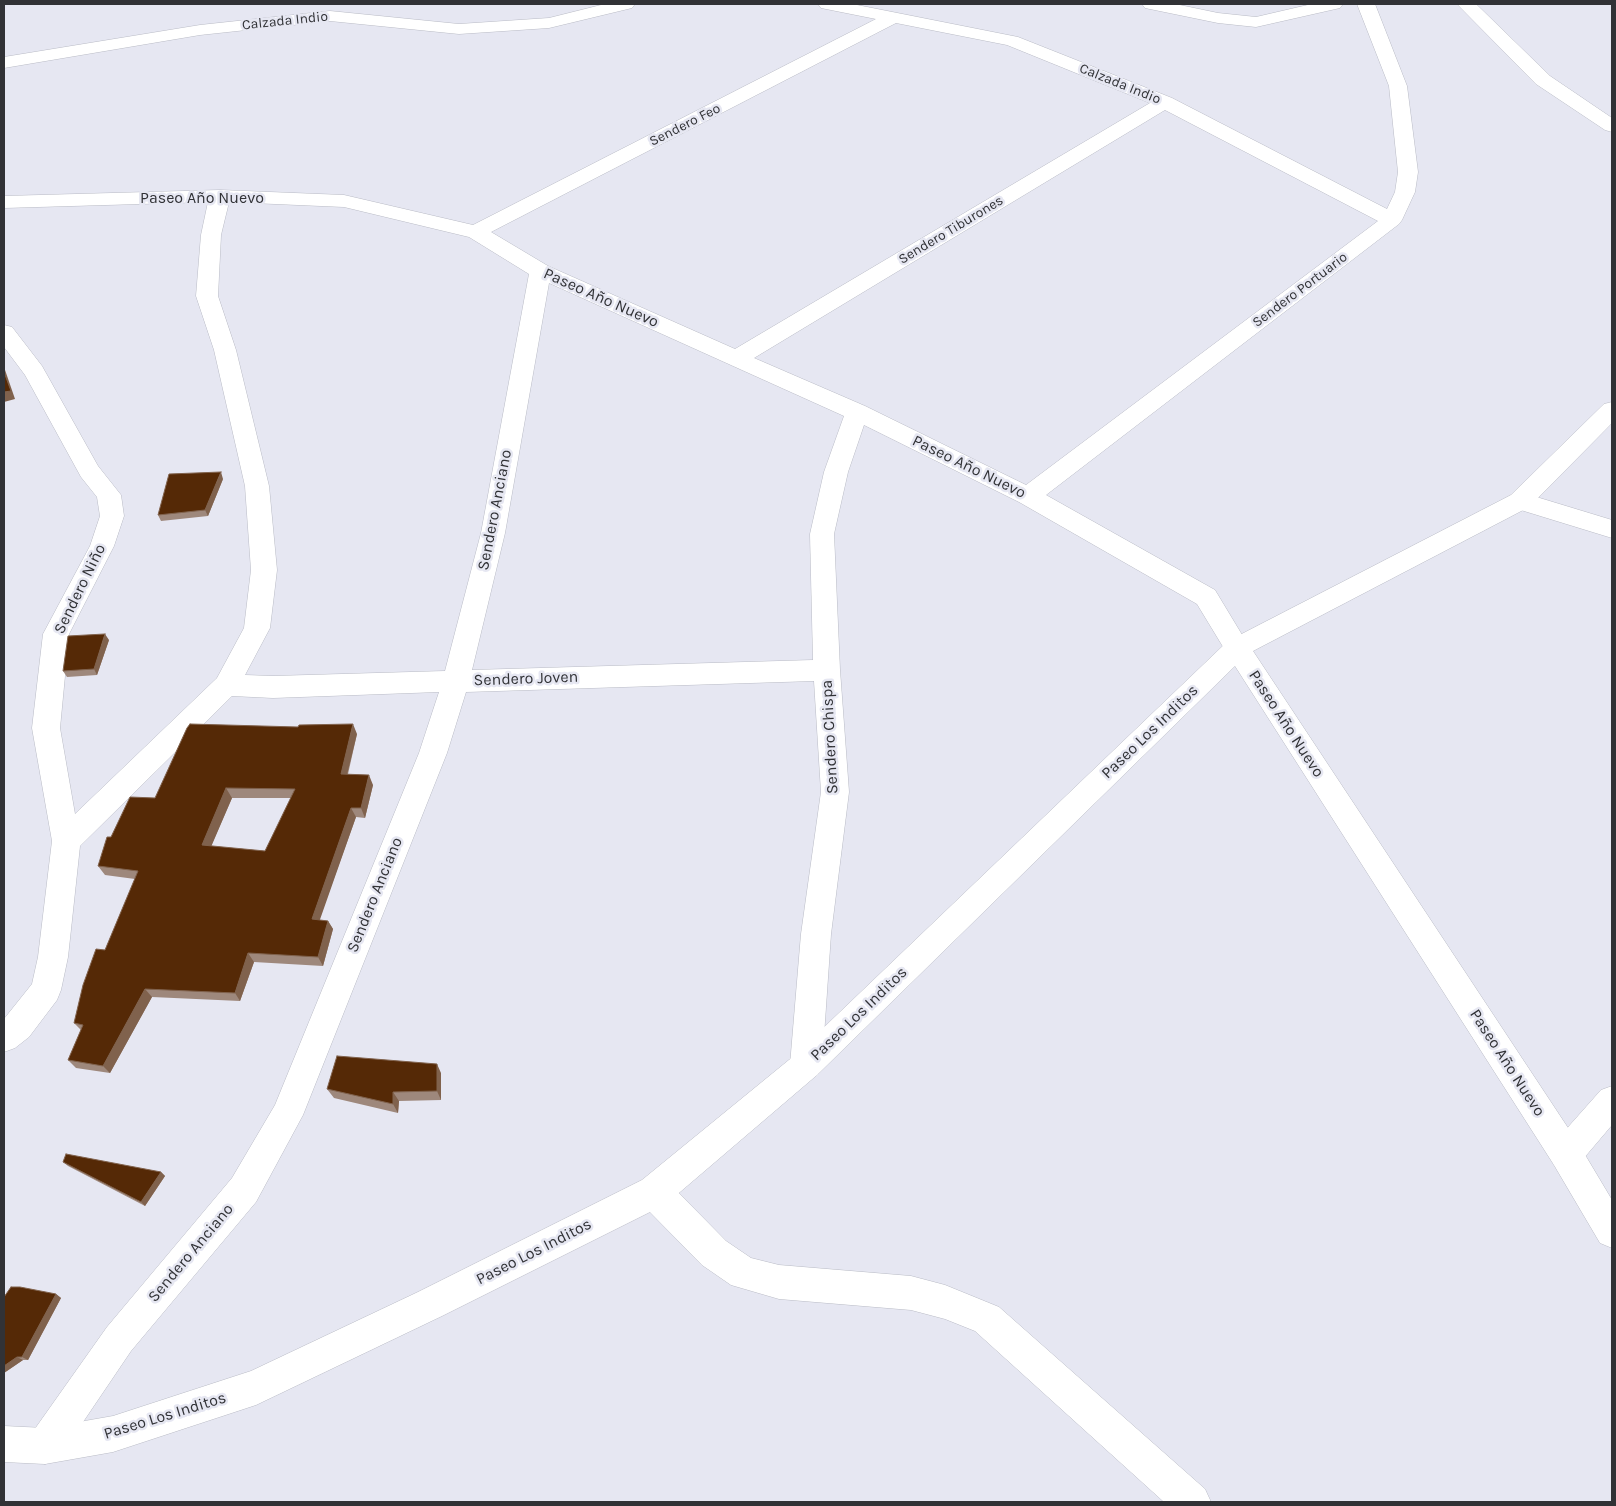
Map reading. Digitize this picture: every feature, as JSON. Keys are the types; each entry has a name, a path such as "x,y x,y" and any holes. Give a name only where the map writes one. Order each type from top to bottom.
{"street":[{"name":"Calzada Indio","path":"4,63 200,30 330,16 459,29 549,23 626,4"},
{"name":"Calzada Indio","path":"827,4 1012,41 1165,102 1392,220"},
{"path":"1151,4 1218,18 1256,22 1334,4"},
{"name":"Sendero Portuario","path":"1028,496 1392,220 1405,192 1408,172 1398,86 1366,4"},
{"path":"1466,4 1543,80 1612,126"},
{"name":"Sendero Feo","path":"476,232 894,17"},
{"name":"Sendero Tiburones","path":"737,358 1165,102"},
{"path":"66,840 226,685 257,628 264,570 257,486 225,350 207,296 211,235 220,196"},
{"name":"Paseo Año Nuevo","path":"4,202 220,196 344,201 476,232 540,271 857,412 1028,496 1206,597 1237,648 1566,1154 1612,1230"},
{"name":"Sendero Anciano","path":"45,1446 119,1339 244,1190 287,1115 433,753 456,682 493,533 540,271"},
{"name":"Sendero Niño","path":"4,1038 18,1027 46,990 53,958 66,840 46,728 56,634 102,546 112,516 108,495 89,471 34,371 5,335"},
{"name":"Paseo Los Inditos","path":"4,1444 45,1446 113,1434 256,1387 430,1304 654,1192 806,1065 1237,648 1520,501 1612,410"},
{"name":"Sendero Chispa","path":"806,1065 816,934 835,792 827,670 822,534 836,472 857,412"},
{"path":"1520,501 1612,529"},
{"name":"Sendero Joven","path":"226,685 273,687 827,670"},
{"path":"1566,1154 1612,1101"},
{"path":"654,1192 714,1253 744,1273 778,1282 911,1293 944,1302 987,1319 1192,1502"}],"building":[{"path":"4,372 11,391 4,392"},
{"path":"221,472 205,510 158,515 169,474"},
{"path":"105,634 94,669 63,671 68,636"},
{"path":"190,724 298,727 299,725 353,724 341,774 369,775 361,808 351,808 312,919 328,921 318,957 248,953 235,993 145,989 103,1066 68,1060 83,1025 74,1023 83,985 96,949 105,950 138,871 98,866 107,837 111,837 130,797 155,798","holes":["226,788 295,789 265,851 202,845"]},
{"path":"337,1056 437,1064 437,1091 393,1092 393,1104 327,1089"},
{"path":"66,1154 161,1172 141,1202 63,1162"},
{"path":"11,1287 56,1294 22,1357 17,1357 4,1366 4,1297"}]}
